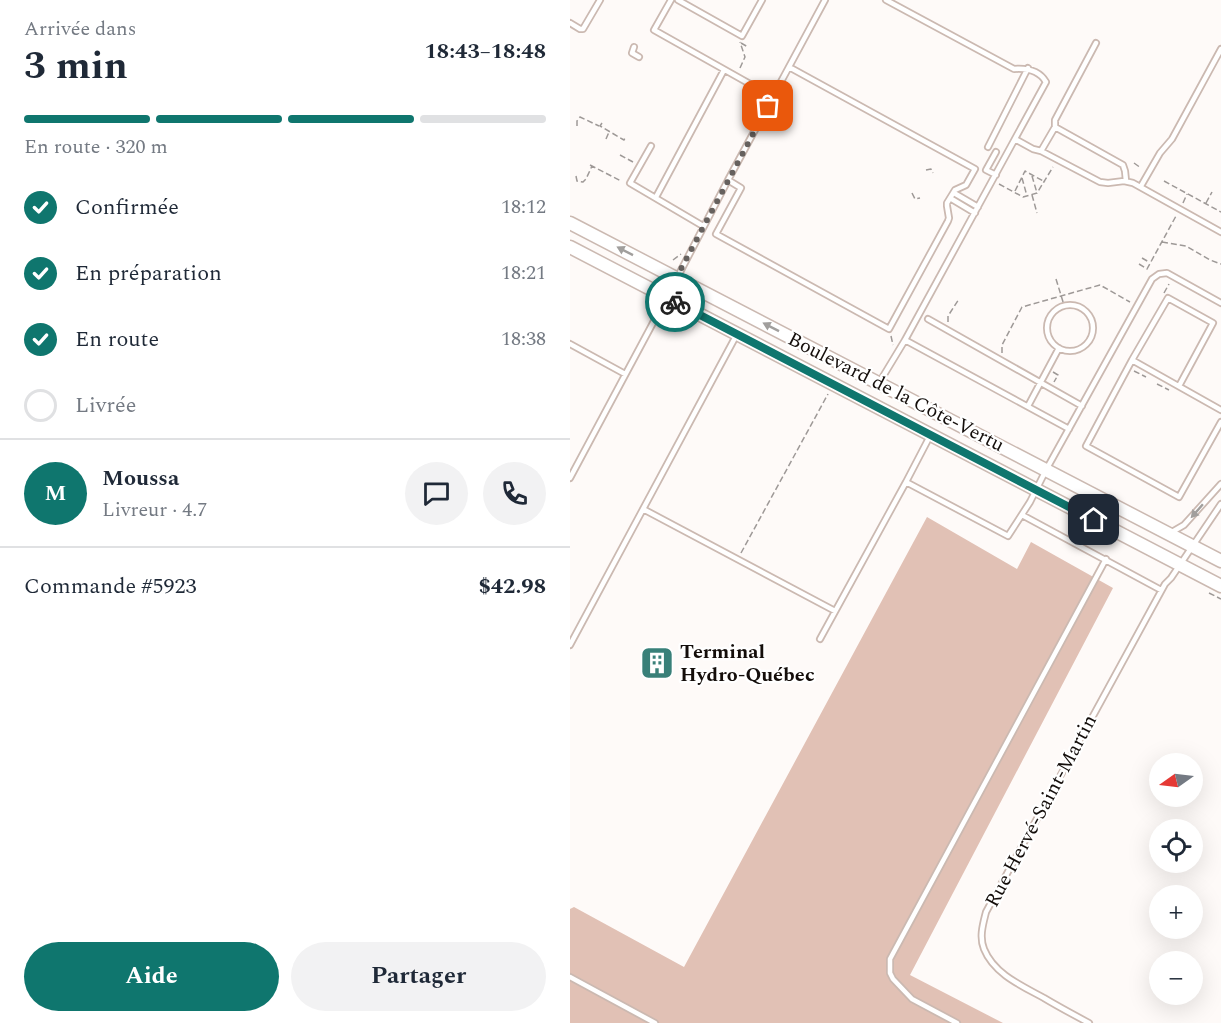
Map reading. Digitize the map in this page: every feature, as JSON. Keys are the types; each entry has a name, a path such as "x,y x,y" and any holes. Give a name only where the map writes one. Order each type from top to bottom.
{"street":[{"name":"Boulevard de la Côte-Vertu","path":"570,223 1221,561"},
{"name":"Boulevard de la Côte-Vertu","path":"570,247 1221,586"}],"lane":[{"path":"570,23 583,29 600,0"},
{"path":"671,0 654,30 773,97"},
{"path":"678,0 742,36 762,0"},
{"path":"570,478 825,0"},
{"path":"879,383 905,340 1045,84 1043,77 1028,68 1014,69 885,0"},
{"path":"1041,151 1096,43"},
{"path":"634,47 632,53 639,57"},
{"path":"1141,186 1160,153 1172,139 1221,50"},
{"path":"728,180 741,188 716,234 890,329 948,221 946,206 950,198 957,189 966,185 975,169 789,67"},
{"path":"988,147 1028,68"},
{"path":"656,197 724,70"},
{"path":"1054,127 1123,165 1126,181"},
{"path":"1015,139 1100,182 1126,181 1141,186 1221,232"},
{"path":"651,146 630,183 704,226"},
{"path":"996,152 986,170 996,175"},
{"path":"954,193 978,207"},
{"path":"950,198 975,213"},
{"path":"906,482 1008,536 1037,490 1155,276 1167,273 1221,303"},
{"path":"1179,386 1214,323 1168,298 1086,446 1179,497 1221,422"},
{"path":"1071,304 1085,309 1093,322 1092,337 1088,344 1074,351 1067,351 1053,344 1047,330 1051,315 1064,305 1071,304"},
{"path":"928,319 1082,405"},
{"path":"570,645 738,334"},
{"path":"905,340 1069,429"},
{"path":"570,344 625,374"},
{"path":"1028,406 1059,348"},
{"path":"1132,360 1221,410"},
{"path":"820,639 931,435"},
{"path":"1169,534 1184,525 1221,484"},
{"name":"Rue Hervé-Saint-Martin","path":"1089,1023 1009,979 998,969 983,948 981,936 983,923 991,900 1161,590 1172,578 1221,504"},
{"path":"644,509 835,611"},
{"path":"1022,515 1161,590"},
{"path":"957,1023 912,999 893,979 890,973 890,959 1106,559"},
{"path":"570,977 655,1023"}],"path":[{"path":"739,70 745,57 740,43"},
{"path":"577,126 580,117 624,140 626,136"},
{"path":"606,139 609,132"},
{"path":"620,155 627,159"},
{"path":"1134,163 1141,168"},
{"path":"576,176 577,181 583,182 591,165 617,180 630,183"},
{"path":"999,184 1023,197 1039,193 1054,166"},
{"path":"926,170 931,170 933,173"},
{"path":"1014,192 1025,171 1045,182"},
{"path":"1032,175 1037,193"},
{"path":"1022,177 1028,196"},
{"path":"1164,181 1221,212"},
{"path":"1206,203 1212,192"},
{"path":"912,193 915,199 920,198"},
{"path":"1182,203 1187,193"},
{"path":"1032,195 1037,213"},
{"path":"1139,264 1147,269 1176,215"},
{"path":"1162,242 1186,246 1221,264"},
{"path":"673,260 681,254"},
{"path":"1142,258 1151,262"},
{"path":"1056,279 1064,305"},
{"path":"1163,294 1169,283"},
{"path":"1002,345 1022,307 1101,285 1131,302"},
{"path":"948,316 959,299"},
{"path":"890,329 892,345 899,349"},
{"path":"1134,371 1146,378"},
{"path":"738,559 833,384"},
{"path":"1157,384 1170,390"}],"shaded area":[{"path":"927,517 1017,569 1031,542 1113,588 910,975 1003,1023 570,1023 570,909 574,907 684,967"}],"way so far":[{"path":"675,302 666,297 768,106"}],"place":[{"name":"Terminal Hydro-Québec","path":"657,663"}],"route":[{"path":"675,302 1094,520"}]}
